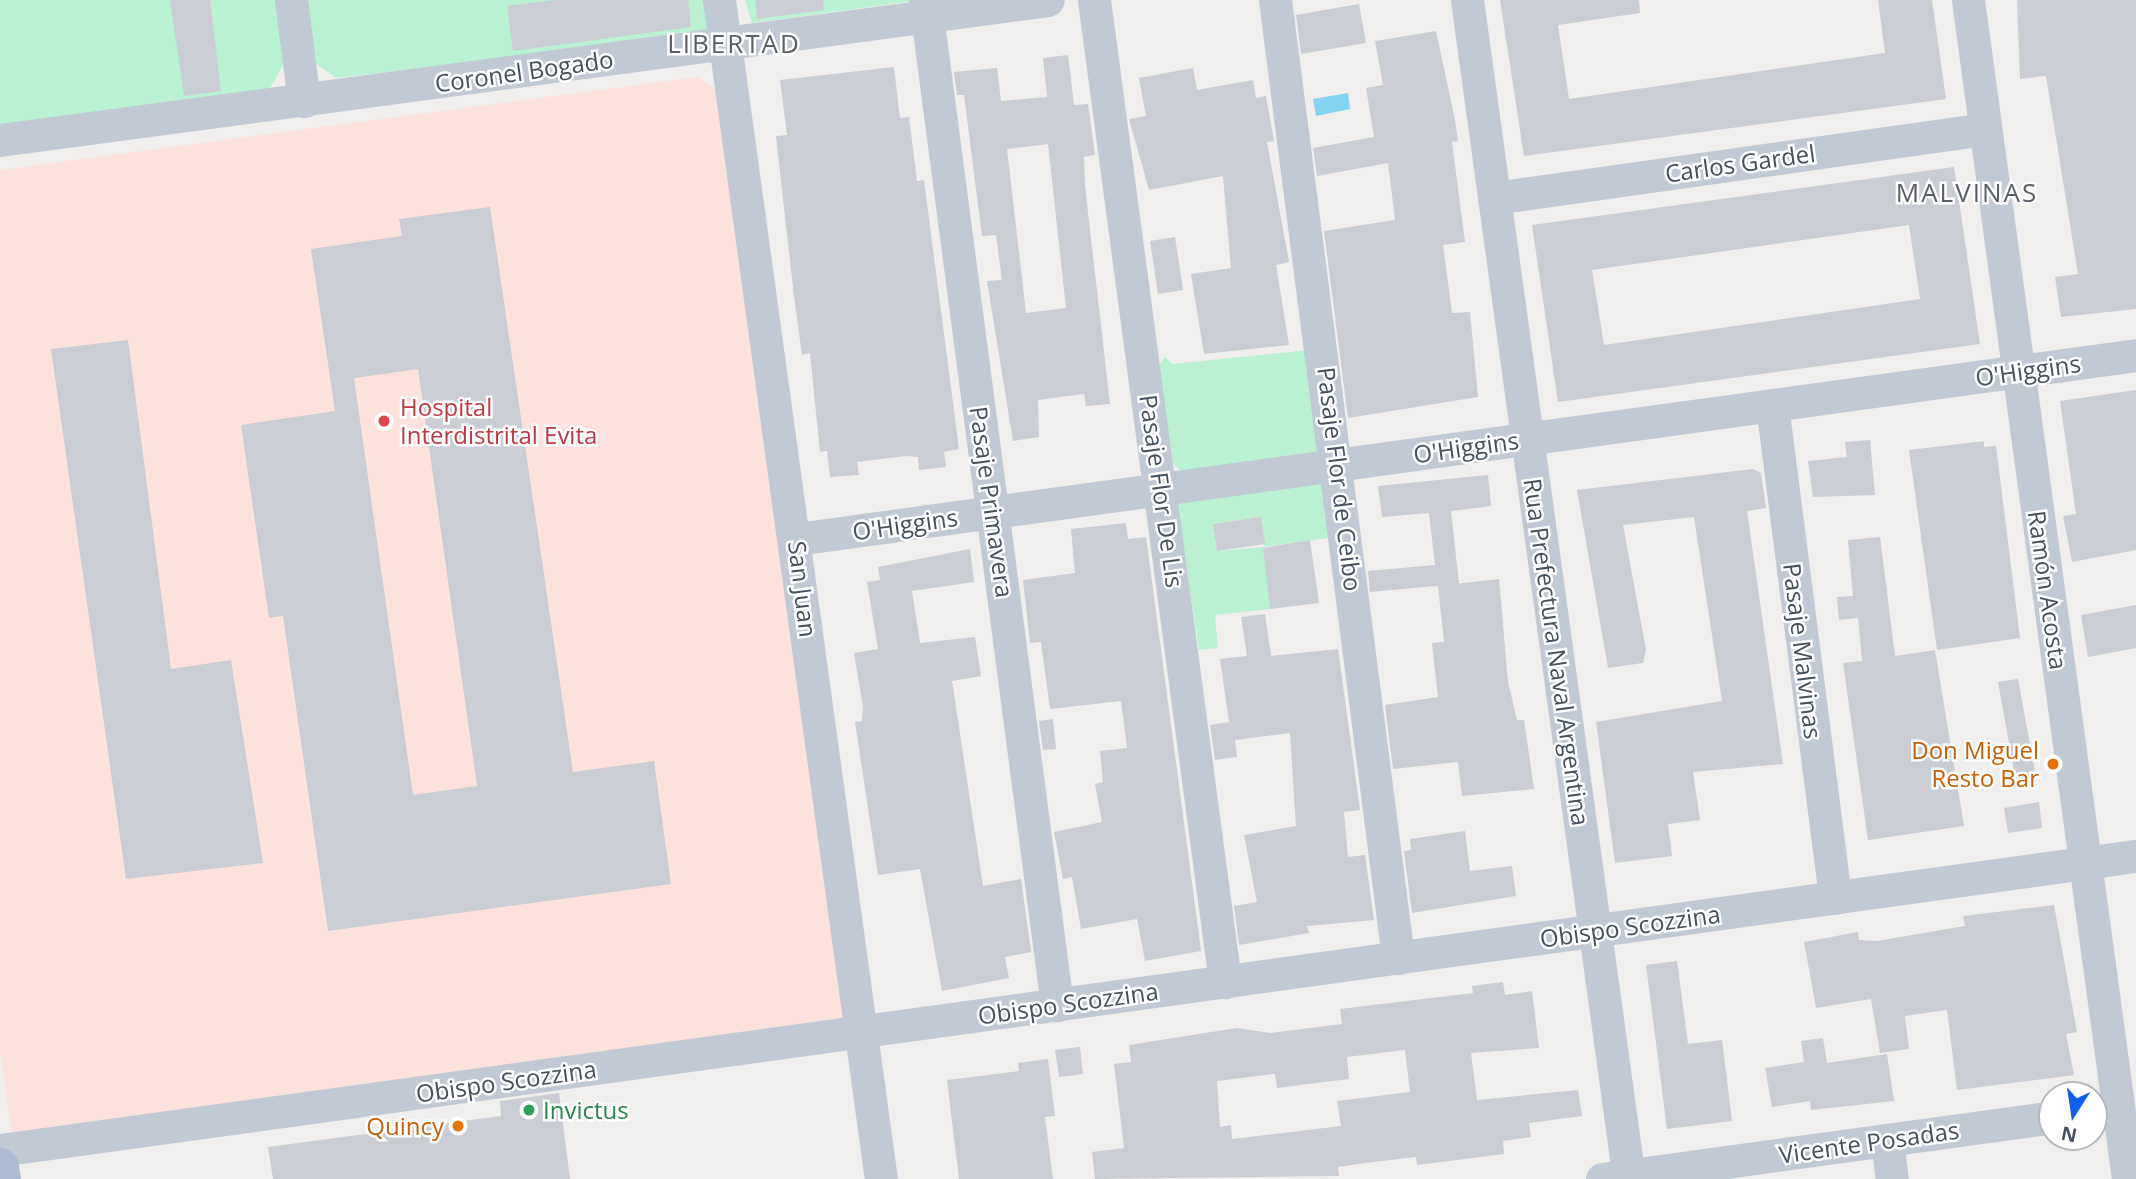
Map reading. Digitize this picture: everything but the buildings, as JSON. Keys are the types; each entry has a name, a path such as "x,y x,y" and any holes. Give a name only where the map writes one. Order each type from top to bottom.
{"main road":[{"path":"0,1167 2,1179"}],"street":[{"path":"291,0 304,101"},
{"name":"San Juan","path":"719,0 797,539 859,1032 881,1179"},
{"name":"Coronel Bogado","path":"0,140 724,43 926,8 1048,0"},
{"name":"Pasaje Flor De Lis","path":"1094,0 1162,488 1225,982"},
{"name":"Pasaje Flor de Ceibo","path":"1275,0 1339,464 1398,958"},
{"name":"Rua Prefectura Naval Argentina","path":"1466,0 1595,931 1620,1178"},
{"name":"Ramón Acosta","path":"1968,0 2116,1108 2128,1179"},
{"name":"Pasaje Primavera","path":"926,8 1057,1005"},
{"name":"Carlos Gardel","path":"1494,198 1985,129"},
{"name":"O'Higgins","path":"797,539 2136,355"},
{"name":"Pasaje Malvinas","path":"1772,405 1835,898"},
{"name":"Obispo Scozzina","path":"0,1150 2136,856"},
{"name":"Vicente Posadas","path":"1620,1178 2038,1119"},
{"path":"1887,1140 1892,1179"}],"shaded area":[{"name":"Hospital Interdistrital Evita","path":"697,77 720,91 849,1020 12,1134 0,1050 0,170"}],"green space":[{"path":"0,0 282,0 290,52 269,90 0,131"},
{"path":"301,0 733,0 735,17 691,38 336,78 309,59"},
{"path":"745,0 914,0 914,1 752,23"},
{"path":"1320,349 1335,451 1185,474 1170,461 1157,368 1165,357 1172,364"},
{"path":"1333,477 1342,536 1264,547 1270,609 1215,615 1218,648 1199,650 1176,500","holes":["1261,517 1264,547 1217,551 1213,524"]}],"water":[{"path":"1348,93 1350,109 1316,116 1313,99"}],"place":[{"name":"Hospital Interdistrital Evita","path":"384,421"},
{"name":"Don Miguel Resto Bar","path":"2053,764"},
{"name":"Invictus","path":"529,1110"},
{"name":"Quincy","path":"458,1126"}],"district":[{"name":"LIBERTAD","path":"734,44"},
{"name":"MALVINAS","path":"1967,193"}]}
